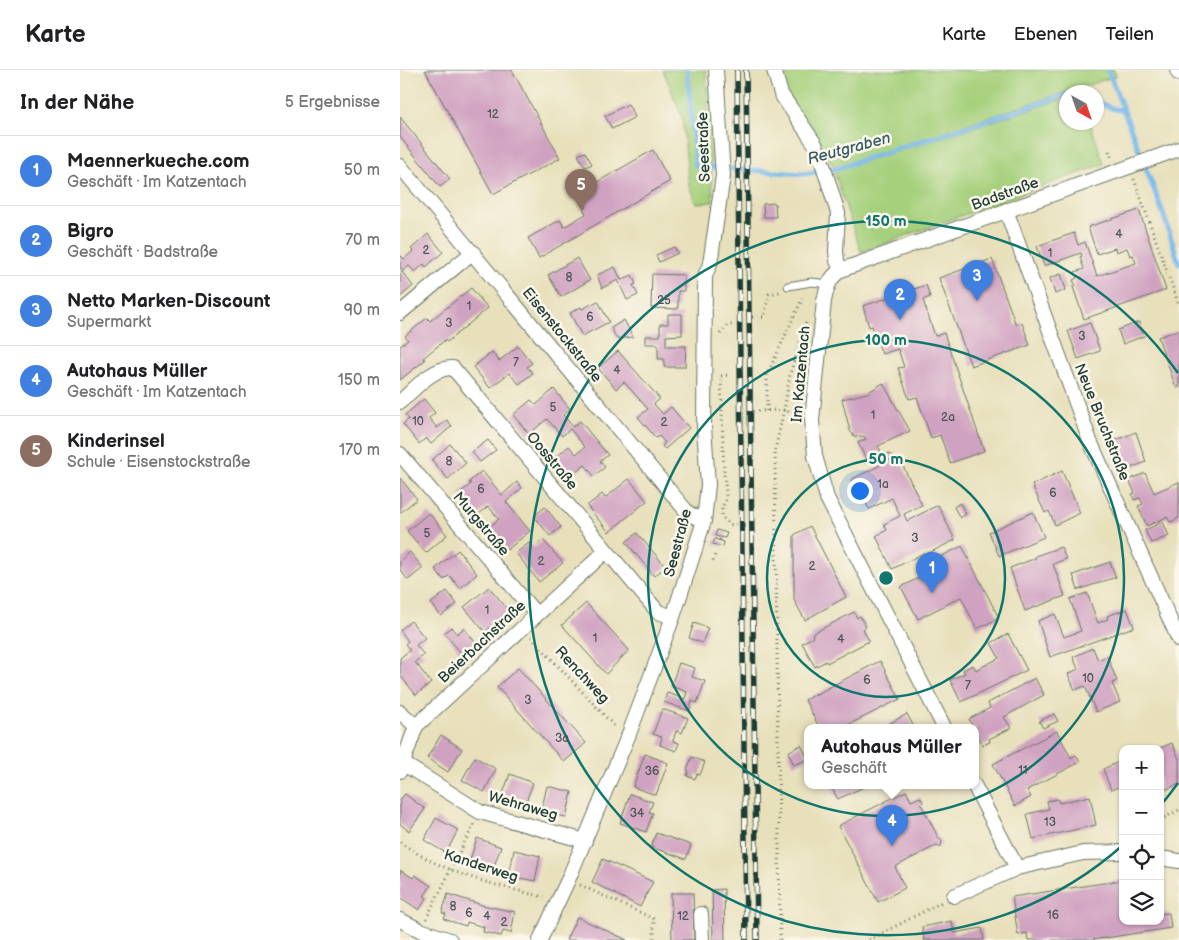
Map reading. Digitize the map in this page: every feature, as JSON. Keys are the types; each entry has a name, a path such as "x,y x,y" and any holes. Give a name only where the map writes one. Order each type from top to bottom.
{"street":[{"name":"Seestraße","path":"540,940 585,841 629,734 673,617 704,521 708,485 704,426 705,276 710,264 723,176 716,70"},
{"path":"774,70 781,94 815,144 838,213 836,251 837,261 841,270 828,284"},
{"name":"Badstraße","path":"841,270 1179,149"},
{"name":"Eisenstockstraße","path":"400,166 688,513 704,521"},
{"name":"Neue Bruchstraße","path":"1006,210 1090,441 1179,640"},
{"path":"400,313 473,252"},
{"name":"Im Katzentach","path":"828,284 824,301 812,420 815,456 827,498 942,724"},
{"name":"Oosstraße","path":"400,402 434,372 453,368 658,612 673,617"},
{"name":"Murgstraße","path":"400,454 536,614"},
{"name":"Beierbachstraße","path":"402,768 416,726 606,551"},
{"path":"400,712 416,726"},
{"name":"Wehraweg","path":"402,768 480,812 585,841"},
{"path":"976,789 1017,868"},
{"path":"954,896 1017,868 1083,853 1119,852"},
{"path":"1164,859 1179,861"},
{"path":"701,914 702,940"},
{"path":"400,920 420,930 450,940"}],"lane":[{"path":"788,286 812,282 828,284"}],"path":[{"path":"1129,167 1179,305"},
{"path":"767,411 767,375 807,287"},
{"path":"752,318 764,317 770,294"},
{"path":"780,940 774,466 776,445 790,374 808,314"},
{"path":"720,332 727,325 734,325"},
{"path":"727,374 721,376 726,492 726,499 722,508 722,518 730,525 736,524"},
{"path":"753,411 784,410"},
{"path":"713,561 716,552"},
{"name":"Renchweg","path":"522,628 618,730 629,734"},
{"path":"1164,818 1179,810"},
{"path":"420,930 480,812"},
{"name":"Kanderweg","path":"400,842 435,863 451,870 501,887 559,900"},
{"path":"568,880 654,919 654,940"},
{"path":"869,940 954,896"}],"green space":[{"path":"663,70 706,70 713,202 696,203 689,186 682,117"},
{"path":"771,70 1114,70 1116,76 1088,85 1059,85 1059,94 834,167"},
{"path":"1059,100 1059,130 1092,130 1104,164 861,252 834,171"}],"building":[{"path":"425,70 512,70 560,158 493,194"},
{"path":"628,104 635,117 612,129 605,116"},
{"path":"400,117 450,179 440,187 400,137"},
{"path":"653,150 670,181 539,258 528,238 560,220 564,227 586,214 583,209 587,207 578,193"},
{"path":"585,152 592,164 585,167 578,155"},
{"path":"775,203 776,217 764,217 763,204"},
{"path":"1139,210 1166,290 1084,319 1073,287 1076,286 1073,280 1077,278 1075,272 1084,269 1080,257 1082,256 1081,253 1044,266 1037,246 1074,233 1078,245 1085,242 1097,276 1136,263 1133,255 1130,256 1127,248 1116,252 1115,248 1097,254 1088,227"},
{"path":"428,234 443,252 426,267 424,264 415,272 409,266 403,271 400,267 400,255 404,259 413,251 411,249"},
{"path":"674,247 678,253 659,262 656,255"},
{"path":"577,258 590,280 561,297 548,275"},
{"path":"992,259 1016,325 1022,323 1030,345 971,366 939,278"},
{"path":"615,267 621,280 632,275 636,284 633,285 638,295 627,300 618,280 602,288 597,275"},
{"path":"402,272 413,286 400,297 400,274"},
{"path":"652,274 684,275 684,291 678,291 678,309 651,308"},
{"path":"1061,274 1066,290 1055,294 1050,278"},
{"path":"926,285 930,297 923,300 935,336 944,333 984,451 950,463 940,435 931,438 917,397 909,399 898,368 904,367 898,349 882,354 872,326 869,327 863,306"},
{"path":"471,288 488,308 447,342 445,340 423,358 425,360 400,380 400,346 408,340 405,336 427,318 430,321"},
{"path":"598,301 609,322 582,336 570,313"},
{"path":"668,314 682,314 682,335 666,336 666,346 686,346 685,367 664,367 664,359 658,359 658,344 645,344 645,336 660,336 660,324 668,324"},
{"path":"624,320 633,337 617,339 611,328"},
{"path":"1139,322 1144,336 1123,344 1118,330"},
{"path":"1090,323 1100,351 1078,359 1068,331"},
{"path":"1179,330 1179,387 1176,388 1158,337"},
{"path":"518,346 532,363 527,367 533,373 519,384 509,373 490,388 473,367 492,352 499,361"},
{"path":"618,351 660,399 654,404 663,414 671,407 689,428 665,449 662,446 665,443 659,436 656,438 638,417 648,409 624,382 616,389 598,368"},
{"path":"883,383 910,431 878,446 881,451 866,459 858,443 866,439 864,436 855,437 850,431 842,399 867,393"},
{"path":"554,389 570,409 563,415 573,427 580,421 608,455 600,461 605,467 594,476 585,465 566,480 551,461 569,446 576,454 585,447 570,429 562,436 547,419 529,434 513,415 531,400 536,405"},
{"path":"424,399 435,413 429,418 437,428 447,420 452,426 431,444 426,438 419,444 403,424 409,419 405,415"},
{"path":"1136,432 1146,462 1123,471 1119,466 1111,442"},
{"path":"488,440 496,450 480,462 472,452"},
{"path":"450,444 466,463 448,479 432,460"},
{"path":"888,453 901,462 922,505 904,514 907,521 938,505 955,540 892,569 876,536 887,530 884,524 900,516 892,498 869,509 860,489 857,491 852,479 879,466"},
{"path":"482,471 502,495 517,482 522,488 506,502 530,531 507,550 489,527 499,519 488,506 478,515 460,493"},
{"path":"1062,471 1080,513 1055,525 1049,511 1045,513 1032,485"},
{"path":"1145,473 1154,493 1179,482 1179,518 1170,522 1167,517 1147,526 1138,506 1143,504 1140,498 1134,500 1132,494 1135,493 1129,480"},
{"path":"400,478 417,499 400,513"},
{"path":"629,479 647,501 609,532 587,506 602,494 605,498"},
{"path":"960,503 966,514 960,518 954,507"},
{"path":"545,507 561,527 550,536 534,516"},
{"path":"1033,512 1044,537 999,556 989,532"},
{"path":"429,513 447,535 426,553 407,531"},
{"path":"1163,522 1169,536 1151,543 1145,530"},
{"path":"810,526 846,597 805,620 794,600 794,535"},
{"path":"717,530 727,533 725,538 715,536"},
{"path":"637,533 666,567 654,576 626,542"},
{"path":"715,539 724,542 723,547 713,544"},
{"path":"543,540 563,563 539,582 516,553 529,543 534,548"},
{"path":"962,546 999,618 977,629 961,597 918,619 901,587 944,565 940,557"},
{"path":"1061,547 1066,559 1053,564 1065,596 1025,611 1010,568 1036,558 1035,556"},
{"path":"458,550 477,574 460,588 449,575 444,580 435,569"},
{"path":"410,552 423,568 408,580 400,570 400,561"},
{"path":"1110,562 1116,577 1078,590 1073,575"},
{"path":"489,587 510,612 485,632 464,607"},
{"path":"447,591 457,604 441,616 431,603"},
{"path":"1087,593 1098,623 1108,619 1107,616 1127,609 1134,627 1050,657 1038,621 1055,614 1064,637 1081,631 1070,599"},
{"path":"586,603 629,650 606,674 562,625"},
{"path":"854,612 857,618 860,616 866,627 863,629 869,641 827,663 826,661 815,667 802,643 813,637 812,634"},
{"path":"411,621 425,638 416,645 424,655 415,662 431,683 416,695 400,675 400,658 410,650 405,644 408,641 400,630"},
{"path":"694,623 708,628 702,643 689,638"},
{"path":"451,627 457,634 464,628 476,643 462,654 444,633"},
{"path":"1008,634 1027,670 961,702 950,680 965,673 963,670 973,665 976,670 999,658 991,643"},
{"path":"1093,648 1098,660 1107,656 1117,681 1112,683 1120,702 1096,712 1085,686 1075,690 1068,674 1078,669 1073,657"},
{"path":"880,661 900,699 850,724 817,724 805,700"},
{"path":"679,663 695,668 692,677 705,681 697,703 692,701 689,711 664,702 667,693 685,699 687,692 671,686"},
{"path":"518,668 586,743 564,762 497,687"},
{"path":"1035,678 1044,695 1004,717 1011,728 989,739 990,742 983,745 979,738 979,724 972,724 969,719 990,708 988,703"},
{"path":"662,709 688,718 682,733 676,731 673,741 679,743 676,751 660,745 662,737 653,734"},
{"path":"907,714 912,724 889,724"},
{"path":"1054,714 1058,721 1043,728 1039,721"},
{"path":"1057,731 1071,758 1076,755 1080,762 1027,790 1031,797 1015,806 993,764"},
{"path":"441,735 462,749 448,772 427,758"},
{"path":"1172,743 1179,759 1179,784 1164,790 1164,790 1164,746"},
{"path":"801,745 804,751 804,761 794,765 788,752"},
{"path":"645,754 668,763 656,795 633,787"},
{"path":"475,757 496,769 484,792 462,780"},
{"path":"692,757 705,762 700,775 697,774 695,779 687,776 689,771 687,770"},
{"path":"1119,762 1119,787 1111,790 1103,769"},
{"path":"510,774 533,783 524,807 501,799"},
{"path":"547,786 572,792 566,817 541,812"},
{"path":"832,789 859,789 838,799"},
{"path":"906,791 911,801 920,797 923,802 921,804 939,839 942,840 941,847 937,845 895,867 905,888 878,902 838,826"},
{"path":"405,794 425,809 409,831 400,824 400,800"},
{"path":"630,794 653,802 649,812 653,813 646,832 620,823"},
{"path":"1090,796 1096,825 1033,839 1027,814 1049,809 1047,801 1058,799 1059,803"},
{"path":"436,818 458,830 446,853 424,840"},
{"path":"656,833 691,845 686,859 651,847"},
{"path":"477,838 501,847 492,871 469,863"},
{"path":"514,850 540,856 535,881 509,876"},
{"path":"603,859 653,882 640,907 592,882"},
{"path":"400,870 413,878 415,875 431,886 424,896 427,898 419,910 400,897"},
{"path":"1119,881 1119,925 1164,925 1164,914 1169,913 1171,928 1092,940 1028,940 1027,933 1018,935 1012,897"},
{"path":"724,889 725,940 713,940 712,890"},
{"path":"671,893 693,893 694,940 672,940"},
{"path":"448,894 482,905 515,912 511,933 503,931 501,936 483,932 484,927 467,922 466,926 444,919 446,914 442,913"},
{"path":"577,917 601,928 627,940 566,940"},
{"path":"952,921 954,933 982,928 984,940 924,940 922,927"}],"waterway":[{"name":"Reutgraben","path":"687,70 696,166 803,174 834,169 1059,97"},
{"path":"1108,70 1162,210 1179,263"},
{"name":"Reutgraben","path":"1104,105 1122,110"}],"railway":[{"path":"737,70 746,940"},
{"path":"746,70 757,940"}],"place":[{"name":"Kinderinsel","path":"581,210"},
{"name":"Netto Marken-Discount","path":"977,301"},
{"name":"Bigro","path":"900,320"},
{"name":"Maennerkueche.com","path":"932,593"},
{"name":"Autohaus Müller","path":"892,846"}]}
